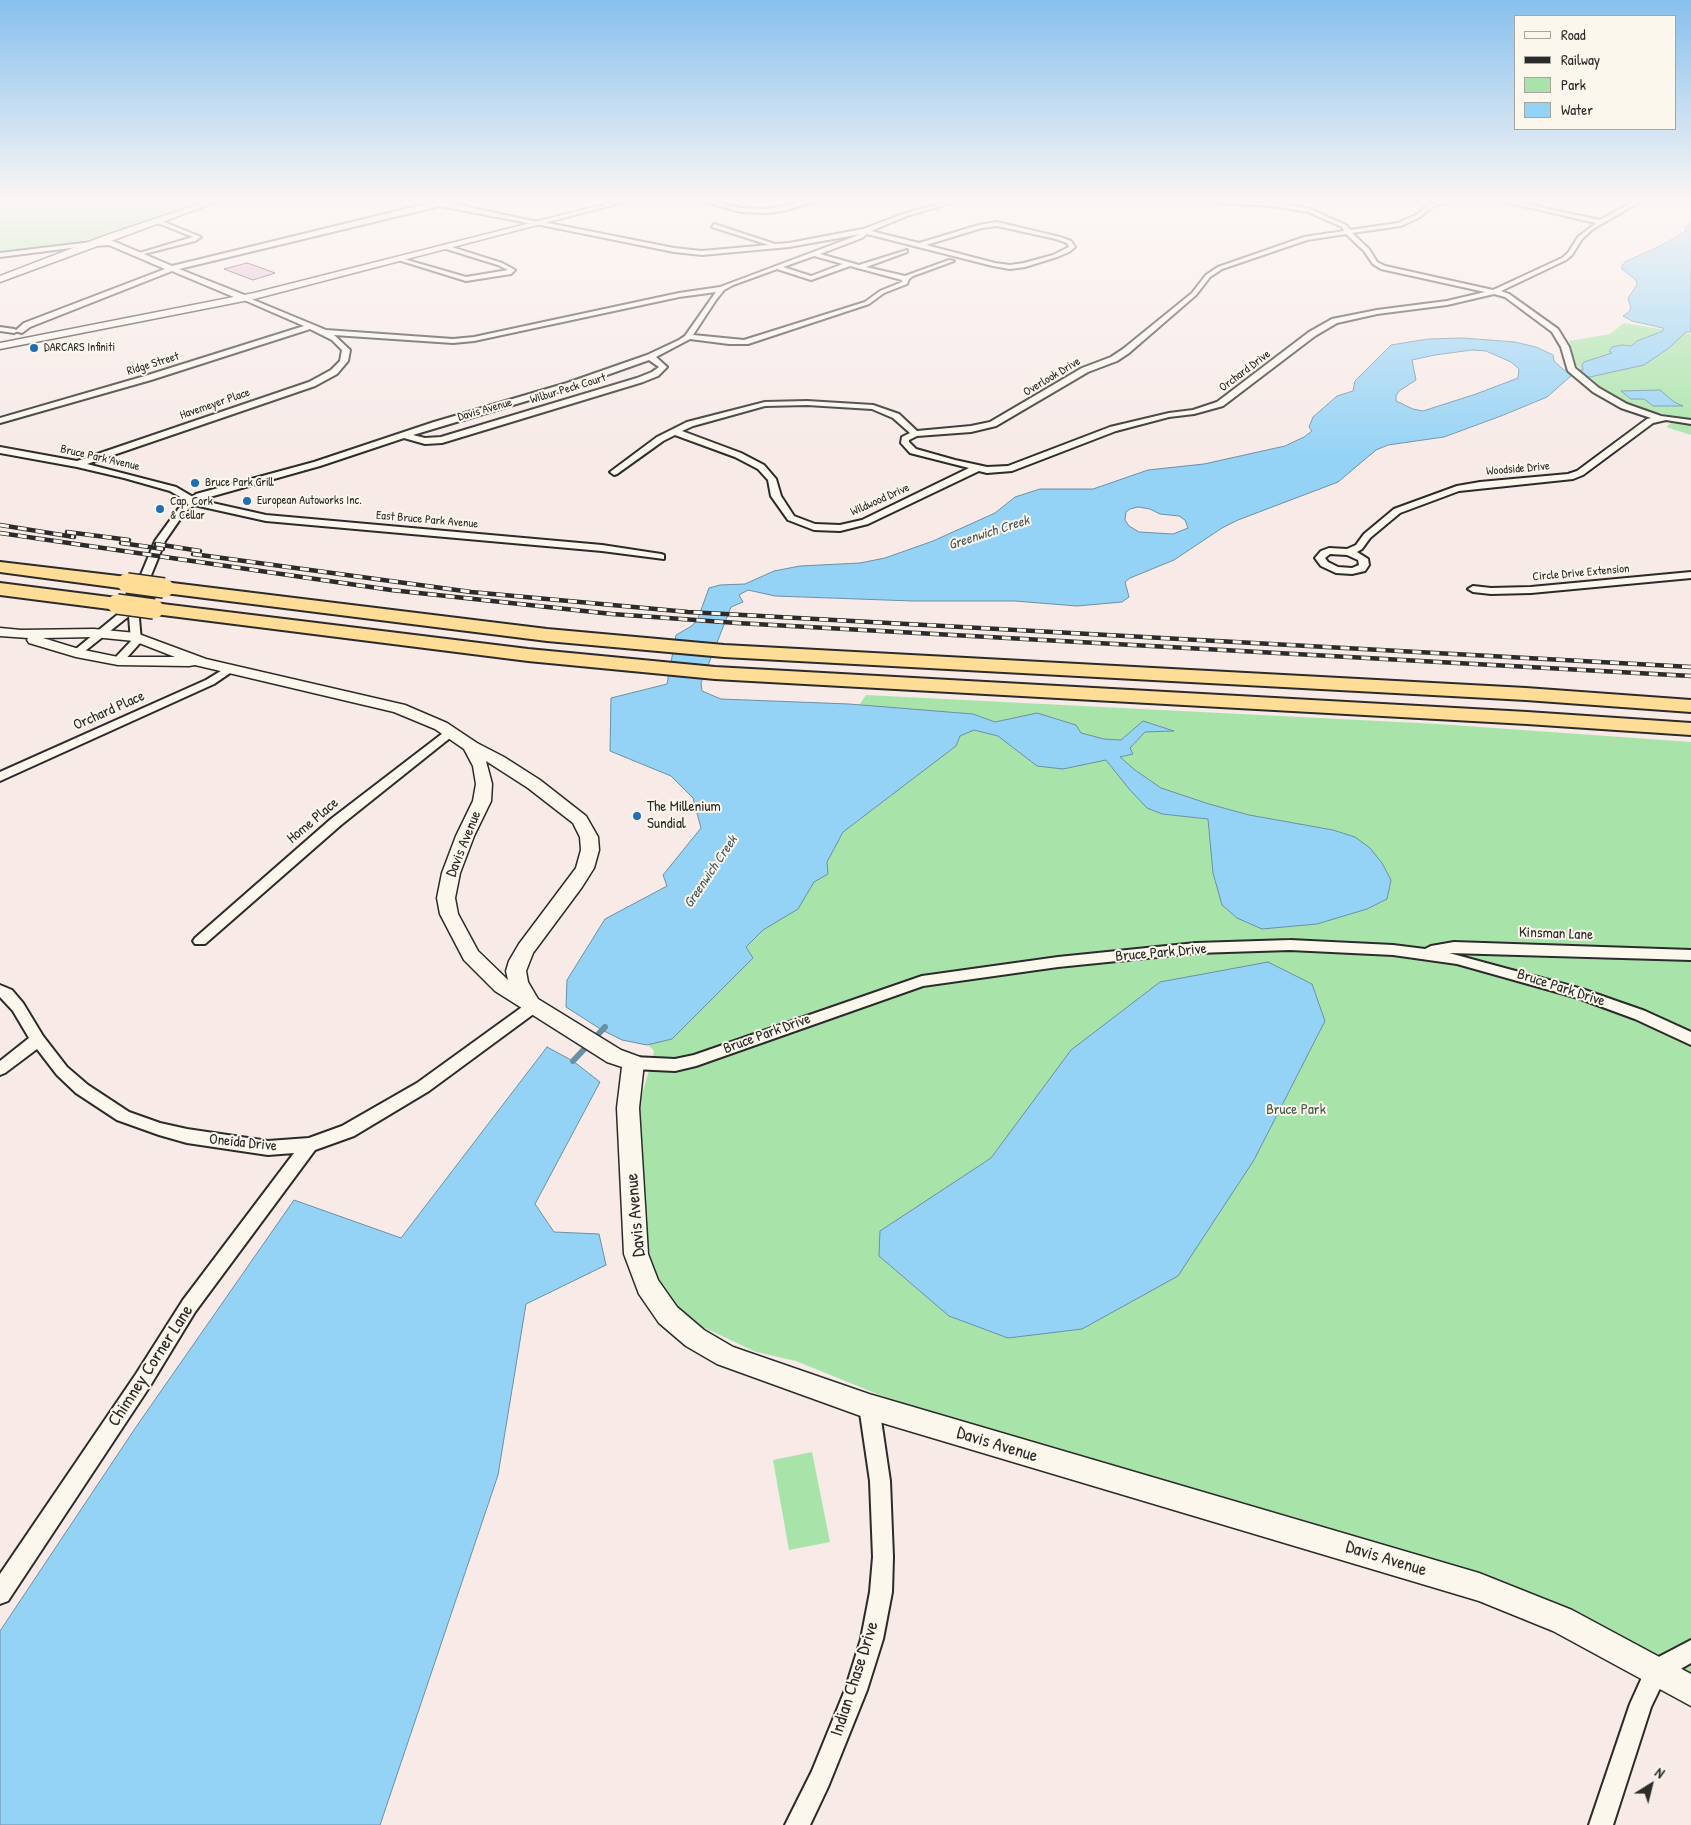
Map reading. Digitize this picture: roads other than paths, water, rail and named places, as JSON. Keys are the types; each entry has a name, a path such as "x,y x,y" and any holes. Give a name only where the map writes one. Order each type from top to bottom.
{"highway":[{"path":"0,568 501,629 672,647 902,662 1526,694 1691,706"},
{"path":"0,589 509,653 715,673 1536,718 1691,729"}],"main road":[{"path":"1,342 56,334 244,298 291,286"},
{"path":"1,342 16,331 28,337"},
{"path":"0,632 21,634 101,634"},
{"path":"21,634 76,653"},
{"name":"Davis Avenue","path":"101,634 136,637 201,662 399,708 430,720 451,732 471,746 498,760 564,806 580,820 588,837 590,850 586,868 519,961 516,971 518,982 531,1004"},
{"name":"Davis Avenue","path":"76,653 118,660 201,662"},
{"name":"Davis Avenue","path":"471,746 480,766 484,784 482,801 464,836 451,873 446,898 449,914 471,954 502,986 556,1022 623,1060 628,1108 636,1254 648,1286 668,1315 695,1338 726,1356 870,1406 1478,1587 1562,1620 1657,1670 1691,1691"}],"street":[{"path":"0,329 16,331 128,286"},
{"path":"215,286 322,331 340,342 346,351"},
{"name":"Davis Avenue","path":"76,653 101,634 125,606 160,541 182,510 192,500 208,492 317,464 404,435 570,386 650,357 671,348 688,337 713,299 722,289 728,286"},
{"path":"688,337 745,342 867,303 882,292 897,286"},
{"name":"Overlook Drive","path":"915,434 970,430 993,424 1016,412 1071,377 1122,354 1194,294 1201,286"},
{"path":"1467,286 1507,295 1555,331 1565,347 1571,368 1596,390 1624,406 1658,418 1691,422"},
{"name":"Orchard Drive","path":"977,468 1009,469 1122,426 1169,415 1194,412 1214,406 1234,395 1312,334 1335,321 1377,312 1447,303 1494,292 1506,286"},
{"path":"322,331 445,341 474,339 679,295 722,289"},
{"name":"Ridge Street","path":"0,420 148,378 311,326"},
{"name":"Havemeyer Place","path":"77,464 312,384 340,367 344,361 346,351 357,344 380,337"},
{"name":"Wilbur Peck Court","path":"404,435 425,441 442,440 640,380 655,374 663,368 660,363 650,357"},
{"path":"614,472 660,439 702,420 765,404 806,402 862,406 885,410 896,416 915,434 904,439 907,447 913,451 977,468"},
{"name":"Woodside Drive","path":"1349,552 1359,547 1367,536 1397,511 1457,489 1570,477 1580,473 1626,437 1650,421 1658,418"},
{"name":"Wildwood Drive","path":"676,432 738,455 761,467 772,479 776,496 791,518 814,527 840,528 865,522 973,472 977,468"},
{"name":"Bruce Park Avenue","path":"0,450 77,464 173,489 192,500"},
{"name":"East Bruce Park Avenue","path":"192,500 201,505 274,519 602,548 661,557"},
{"name":"Circle Drive Extension","path":"1473,589 1491,591 1537,590 1691,575"},
{"name":"Davis Avenue","path":"125,606 136,637"},
{"path":"118,660 134,645 136,637"},
{"name":"Orchard Place","path":"0,777 210,682 229,669"},
{"name":"Home Place","path":"200,941 336,822 451,732"},
{"name":"Bruce Park Drive","path":"623,1060 675,1065 696,1060 922,981 949,976 1058,962 1196,948 1314,945 1393,950 1457,959 1548,983 1640,1015 1691,1038"},
{"name":"Kinsman Lane","path":"1421,954 1454,947 1691,955"},
{"name":"Oneida Drive","path":"0,990 7,994 18,1007 38,1040 62,1072 82,1089 123,1116 159,1129 231,1144 268,1148 309,1145 348,1131 372,1118 430,1081 531,1004"},
{"path":"0,1069 38,1040"},
{"name":"Chimney Corner Lane","path":"0,1593 143,1380 189,1306 309,1145"},
{"name":"Indian Chase Drive","path":"797,1825 820,1779 856,1690 872,1639 881,1592 883,1556 880,1481 870,1406"},
{"path":"1601,1825 1634,1722 1657,1670 1691,1651"}],"water":[{"path":"1636,286 1691,286 1691,332 1686,332 1669,348 1644,365 1590,377 1571,376 1547,397 1501,416 1444,437 1388,445 1376,450 1338,482 1238,520 1222,528 1174,560 1130,578 1125,582 1129,597 1122,602 1077,606 1015,601 913,601 775,596 748,590 739,595 743,602 731,607 701,683 702,691 721,699 849,704 973,714 995,722 1037,713 1076,725 1081,733 1104,739 1121,740 1143,721 1174,731 1145,732 1130,748 1133,754 1120,757 1135,770 1161,788 1209,804 1249,815 1333,830 1355,837 1370,848 1382,863 1391,880 1387,899 1367,909 1317,924 1262,929 1237,918 1222,905 1213,873 1208,819 1162,814 1147,808 1106,760 1063,769 1037,766 998,736 974,730 960,736 956,746 843,832 827,862 828,874 814,882 798,909 763,930 746,947 753,958 672,1039 647,1045 622,1040 602,1030 566,1007 567,980 605,919 667,886 663,875 701,828 693,798 671,776 610,751 611,698 667,684 676,635 697,621 709,588 720,585 745,584 774,571 800,566 860,563 885,558 933,541 995,513 1015,497 1040,489 1093,489 1148,470 1204,464 1285,446 1312,431 1309,427 1313,417 1337,396 1353,391 1355,381 1391,345 1428,339 1463,338 1515,342 1536,347 1553,355 1554,361 1564,370 1583,370 1582,365 1584,362 1612,353 1609,351 1612,347 1631,346 1637,341 1663,331 1663,328 1632,321 1623,316 1631,308 1628,298","holes":["1472,350 1486,351 1511,362 1519,369 1518,378 1423,411 1413,409 1396,401 1399,391 1416,380 1412,360","1138,507 1150,509 1160,514 1179,516 1185,520 1188,528 1173,534 1139,532 1129,526 1125,520 1126,512 1130,509"]},
{"path":"1660,390 1674,402 1683,406 1653,406 1644,399 1631,399 1621,391"},
{"path":"1268,962 1312,984 1325,1021 1254,1160 1178,1276 1082,1329 1008,1338 949,1316 879,1256 880,1231 991,1158 1071,1050 1160,982"},
{"path":"547,1047 573,1061 600,1082 535,1204 554,1232 599,1234 606,1265 526,1304 498,1475 380,1825 0,1825 0,1631 136,1427 294,1200 401,1238"}],"waterway":[{"name":"Greenwich Creek","path":"573,1061 605,1027"}],"railway":[{"path":"0,525 74,537"},
{"path":"67,532 129,540"},
{"path":"0,533 391,590 612,614 737,623 1691,676"},
{"path":"121,543 163,549"},
{"path":"156,544 200,551"},
{"path":"193,554 471,592 688,612 1691,667"}],"place":[{"name":"DARCARS Infiniti","path":"34,348"},
{"name":"Bruce Park Grill","path":"195,483"},
{"name":"European Autoworks Inc.","path":"247,501"},
{"name":"Cap, Cork & Cellar","path":"160,509"},
{"name":"The Millenium Sundial","path":"637,816"}],"park label":[{"name":"Bruce Park","path":"1296,1110"}]}
